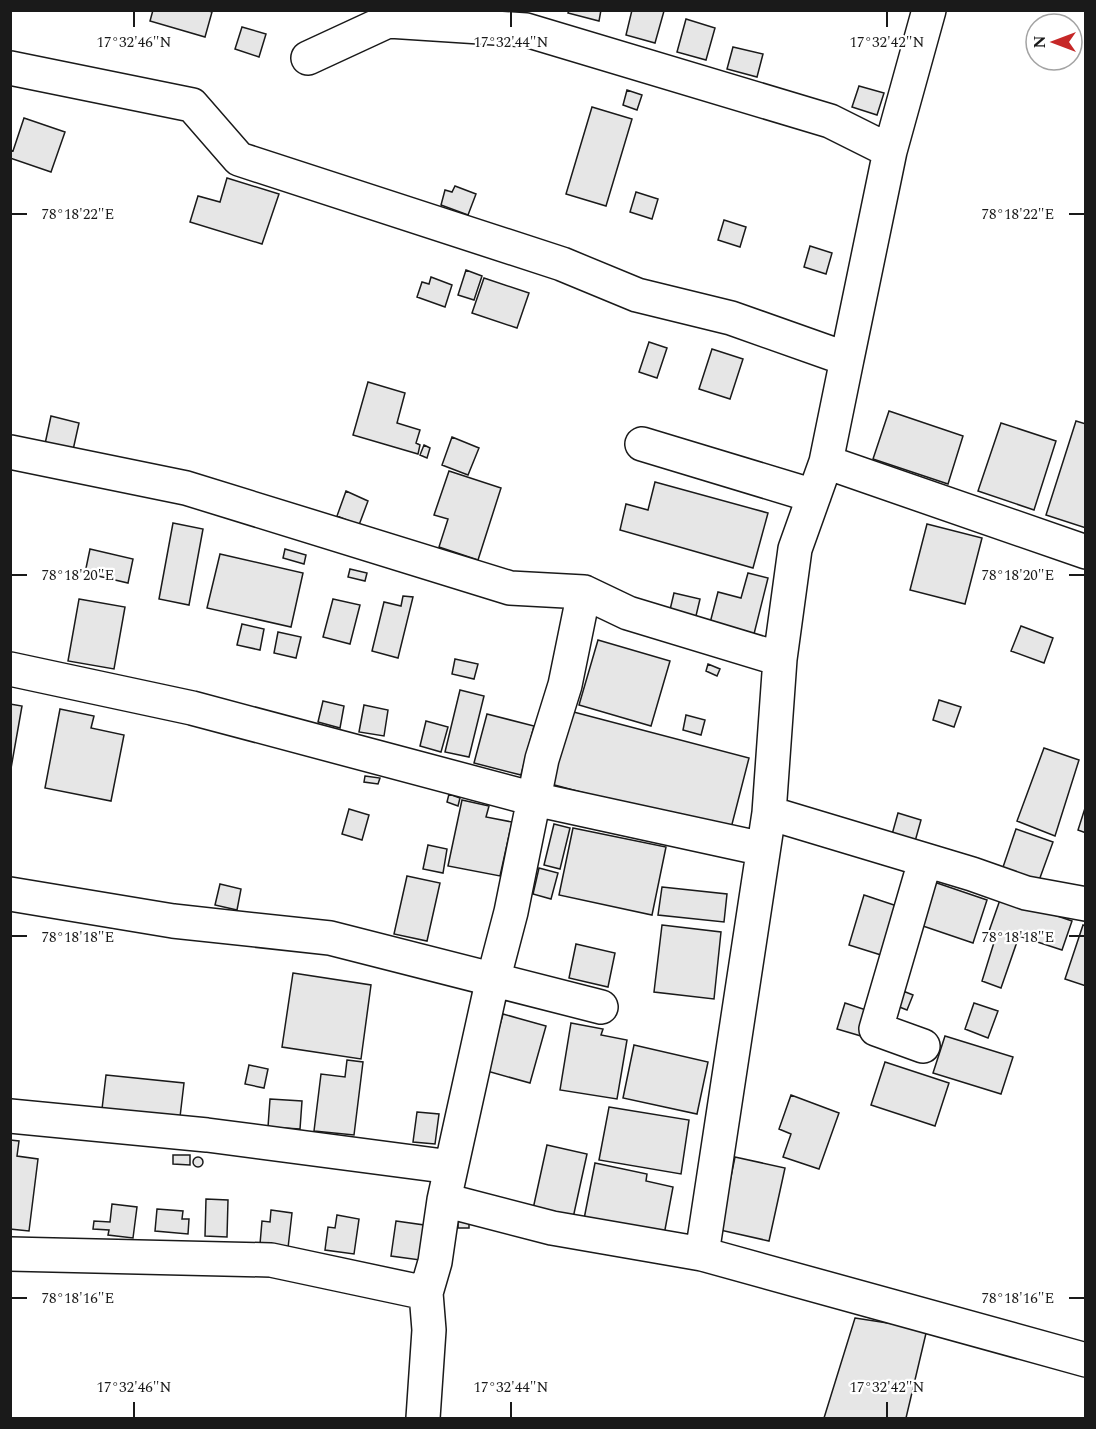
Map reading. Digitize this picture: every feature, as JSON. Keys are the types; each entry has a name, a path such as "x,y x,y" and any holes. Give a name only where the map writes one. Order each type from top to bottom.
{"street":[{"path":"702,1254 769,813 780,659 795,549 826,462 890,151 929,10"},
{"path":"308,58 388,21 526,30 830,121 890,151"},
{"path":"10,68 192,105 238,159 562,264 637,295 731,318 847,359"},
{"path":"642,444 814,496"},
{"path":"10,452 186,488 510,588 584,592 628,613 780,659"},
{"path":"826,462 1086,552"},
{"path":"423,1419 429,1330 426,1293 435,1262 444,1200 511,912 542,759 565,685 584,592"},
{"path":"10,669 192,708 534,799 763,849"},
{"path":"769,813 972,874 1026,893 1086,904"},
{"path":"923,1046 876,1029 925,861"},
{"path":"10,894 173,921 330,938 601,1006"},
{"path":"10,1116 218,1137 451,1167"},
{"path":"444,1200 552,1228 702,1254 1086,1360"},
{"path":"10,1254 271,1260 426,1293"}],"building":[{"path":"153,10 212,12 205,37 150,21"},
{"path":"569,10 601,10 599,21 568,13"},
{"path":"632,10 664,11 655,43 626,35"},
{"path":"686,19 715,28 706,60 677,52"},
{"path":"242,27 266,34 259,57 235,49"},
{"path":"733,47 763,54 757,77 727,69"},
{"path":"859,86 884,93 877,115 852,107"},
{"path":"627,90 642,95 637,110 623,105"},
{"path":"592,107 632,119 606,206 566,194"},
{"path":"24,118 65,132 51,172 10,158 10,150 13,151"},
{"path":"227,178 279,194 262,244 190,222 198,196 220,202"},
{"path":"455,186 476,194 468,215 441,205 445,190 452,192"},
{"path":"636,192 658,199 652,219 630,212"},
{"path":"724,220 746,227 740,247 718,240"},
{"path":"810,246 832,253 826,274 804,267"},
{"path":"466,270 482,276 474,300 458,295"},
{"path":"431,277 452,285 445,307 417,297 422,282 429,284"},
{"path":"484,278 529,293 517,328 472,313"},
{"path":"649,342 667,348 657,378 639,372"},
{"path":"712,349 743,359 730,399 699,389"},
{"path":"368,382 405,393 397,423 420,430 416,443 420,445 418,454 353,435"},
{"path":"889,411 963,436 948,484 873,459"},
{"path":"51,416 79,423 73,450 45,444"},
{"path":"1076,421 1086,424 1086,528 1046,515"},
{"path":"1001,423 1056,441 1034,510 978,491"},
{"path":"452,437 479,448 468,475 442,465"},
{"path":"424,445 430,448 427,458 420,455"},
{"path":"449,471 501,488 478,560 439,547 448,519 434,515"},
{"path":"655,482 768,513 753,568 620,530 626,504 648,510"},
{"path":"346,491 368,501 359,525 337,516"},
{"path":"173,523 203,529 189,605 159,599"},
{"path":"927,524 982,538 965,604 910,590"},
{"path":"90,549 133,559 128,583 85,573"},
{"path":"285,549 306,555 304,564 283,558"},
{"path":"220,554 303,573 291,627 207,608"},
{"path":"350,569 367,573 365,581 348,577"},
{"path":"748,573 768,578 754,634 710,623 718,592 741,598"},
{"path":"674,593 700,599 695,620 669,614"},
{"path":"403,596 413,597 398,658 372,651 384,602 401,606"},
{"path":"79,599 125,607 114,669 68,661"},
{"path":"333,599 360,605 350,644 323,637"},
{"path":"242,624 264,629 260,650 237,645"},
{"path":"1021,626 1053,638 1044,663 1011,651"},
{"path":"278,632 301,637 296,658 274,653"},
{"path":"598,640 670,661 651,726 579,705"},
{"path":"455,659 478,664 474,679 452,674"},
{"path":"708,664 720,669 717,676 706,671"},
{"path":"460,690 484,696 469,757 445,752"},
{"path":"939,700 961,707 954,727 933,720"},
{"path":"323,701 344,706 340,728 318,722"},
{"path":"10,704 22,706 10,774"},
{"path":"364,705 388,710 384,736 359,732"},
{"path":"60,709 94,716 91,728 124,735 111,801 45,788"},
{"path":"566,710 749,758 730,832 547,783"},
{"path":"487,714 534,726 521,775 474,763"},
{"path":"686,715 705,720 701,735 683,730"},
{"path":"426,721 448,727 441,752 420,746"},
{"path":"1044,748 1079,760 1055,836 1017,821"},
{"path":"365,776 380,778 378,784 364,782"},
{"path":"449,794 460,798 458,806 447,802"},
{"path":"462,800 489,806 486,817 512,822 500,876 448,866"},
{"path":"1086,805 1086,833 1078,830"},
{"path":"349,809 369,815 362,840 342,834"},
{"path":"898,813 921,820 914,845 891,838"},
{"path":"554,824 570,828 560,869 544,865"},
{"path":"573,828 666,847 652,915 559,895"},
{"path":"1016,829 1053,842 1037,886 1001,873"},
{"path":"428,845 447,849 443,873 423,869"},
{"path":"539,868 558,873 551,899 533,894"},
{"path":"407,876 440,883 427,941 394,934"},
{"path":"934,882 987,900 973,943 920,925"},
{"path":"220,884 241,889 237,910 215,905"},
{"path":"662,887 727,894 724,922 658,915"},
{"path":"864,895 897,906 881,955 849,945"},
{"path":"1001,897 1072,921 1062,950 1019,936 1001,988 982,981 996,936 988,934"},
{"path":"662,925 721,932 714,999 654,992"},
{"path":"1083,925 1086,926 1086,986 1065,979"},
{"path":"576,944 615,953 608,987 569,978"},
{"path":"293,973 371,985 361,1059 282,1047"},
{"path":"903,991 913,995 907,1010 897,1006"},
{"path":"845,1003 869,1011 861,1036 837,1029"},
{"path":"974,1003 998,1011 988,1038 965,1029"},
{"path":"503,1014 546,1026 530,1083 487,1071"},
{"path":"571,1023 603,1029 601,1035 627,1040 617,1099 560,1090"},
{"path":"945,1036 1013,1057 1001,1094 933,1073"},
{"path":"634,1045 708,1062 697,1114 623,1098"},
{"path":"347,1060 363,1062 354,1135 314,1131 321,1074 345,1077"},
{"path":"885,1062 949,1083 935,1126 871,1105"},
{"path":"249,1065 268,1069 264,1088 245,1084"},
{"path":"106,1075 184,1083 180,1117 102,1109"},
{"path":"791,1095 839,1113 819,1169 783,1157 791,1134 779,1129"},
{"path":"270,1099 302,1101 300,1129 268,1127"},
{"path":"609,1107 689,1120 681,1174 599,1160"},
{"path":"417,1112 439,1114 435,1144 413,1142"},
{"path":"10,1140 19,1141 17,1156 38,1159 29,1231 10,1229"},
{"path":"547,1145 587,1154 573,1218 533,1209"},
{"path":"173,1155 190,1155 190,1165 173,1164"},
{"path":"198,1157 202,1158 202,1166 198,1167 194,1166 193,1162 194,1158"},
{"path":"735,1157 785,1168 769,1241 720,1230"},
{"path":"595,1163 647,1174 646,1181 673,1187 664,1235 584,1219"},
{"path":"206,1199 228,1200 227,1237 205,1236"},
{"path":"112,1204 137,1207 133,1238 108,1235 109,1230 93,1229 94,1221 110,1222"},
{"path":"157,1209 183,1211 182,1219 189,1219 188,1234 155,1231"},
{"path":"271,1210 292,1213 288,1248 260,1244 262,1221 270,1222"},
{"path":"337,1215 359,1219 354,1254 325,1250 328,1227 335,1228"},
{"path":"458,1216 469,1216 469,1228 458,1228"},
{"path":"396,1221 424,1225 420,1260 391,1256"},
{"path":"855,1318 927,1329 906,1418 824,1418"}]}
